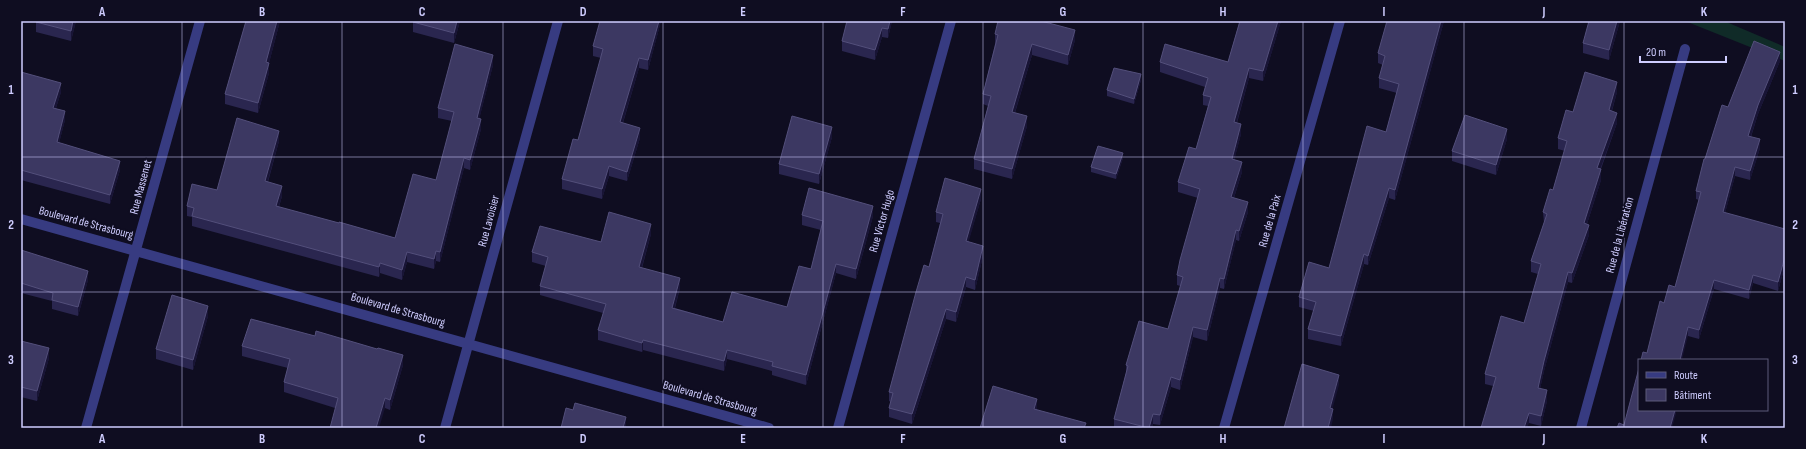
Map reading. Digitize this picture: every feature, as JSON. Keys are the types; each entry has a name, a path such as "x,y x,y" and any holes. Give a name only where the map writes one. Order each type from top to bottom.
{"street":[{"name":"Rue Massenet","path":"86,428 200,21"},
{"name":"Rue Lavoisier","path":"445,428 558,21"},
{"name":"Rue Victor Hugo","path":"838,428 951,21"},
{"name":"Rue de la Paix","path":"1224,428 1340,21"},
{"name":"Rue de la Libération","path":"1581,428 1685,49"},
{"name":"Boulevard de Strasbourg","path":"21,219 769,428"}],"green space":[{"path":"1685,21 1724,21 1785,47 1785,61"}],"building":[{"path":"36,21 73,21 71,31"},
{"path":"246,21 277,21 266,62 269,63 258,103 225,94"},
{"path":"457,21 454,33 413,22"},
{"path":"600,21 659,21 648,60 639,58 620,122 640,128 627,172 609,166 602,189 562,179 573,139 578,140 603,49 593,46"},
{"path":"847,21 890,21 888,29 882,28 875,50 842,41"},
{"path":"998,21 1041,21 1075,30 1068,55 1032,44 1012,112 1027,116 1012,169 974,159 991,96 983,94 998,35 995,34"},
{"path":"1240,21 1278,21 1263,71 1249,68 1234,122 1241,124 1232,159 1242,162 1231,197 1248,202 1239,231 1236,230 1224,279 1220,278 1207,330 1193,327 1180,380 1171,377 1160,415 1153,414 1149,428 1114,419 1128,366 1126,365 1139,321 1168,329 1183,277 1177,275 1180,260 1200,189 1178,182 1189,147 1196,149 1211,97 1203,95 1208,78 1160,62 1165,44 1228,62"},
{"path":"1387,21 1441,21 1395,190 1389,188 1368,256 1364,254 1341,336 1308,329 1316,302 1299,297 1309,262 1329,268 1367,126 1386,132 1399,84 1379,78 1385,56 1378,53"},
{"path":"1589,21 1617,21 1609,50 1583,43"},
{"path":"1754,41 1780,52 1758,105 1748,136 1760,139 1750,171 1735,167 1723,212 1785,229 1785,261 1784,260 1778,282 1753,275 1749,290 1714,280 1699,330 1688,327 1680,359 1641,359 1643,352 1647,353 1660,301 1664,303 1669,285 1675,287 1701,192 1696,191 1704,159 1722,105 1728,107"},
{"path":"455,44 493,55 477,118 481,119 470,160 464,158 440,252 436,251 434,259 407,252 402,270 380,263 379,267 192,216 194,208 187,206 192,184 217,190 237,118 279,131 265,181 282,186 276,206 395,238 413,174 436,180 454,112 438,108"},
{"path":"1114,68 1141,74 1134,99 1107,90"},
{"path":"21,72 61,83 53,108 65,111 57,142 120,161 110,195 21,170"},
{"path":"1585,72 1617,82 1609,110 1617,113 1597,168 1601,169 1584,223 1589,225 1572,273 1568,272 1544,361 1538,388 1547,390 1541,416 1529,413 1524,428 1481,428 1496,377 1485,374 1501,316 1524,323 1541,264 1531,261 1547,214 1543,212 1550,189 1553,190 1567,141 1558,138 1566,110 1573,112"},
{"path":"1465,115 1507,129 1496,165 1452,151"},
{"path":"792,116 832,127 819,174 779,164"},
{"path":"1098,146 1123,153 1116,174 1091,167"},
{"path":"945,178 981,189 966,241 983,246 975,280 966,277 956,312 946,309 912,414 889,408 893,393 889,392 924,265 929,267 943,214 936,212"},
{"path":"809,188 873,206 856,269 836,264 806,375 772,366 773,362 727,350 724,361 643,340 642,343 598,330 606,304 540,286 548,257 532,252 540,226 601,242 609,212 651,224 639,267 680,278 672,308 723,322 732,292 787,307 799,266 811,269 823,221 802,215"},
{"path":"21,250 88,271 78,307 52,300 53,293 21,283"},
{"path":"172,295 208,306 193,360 156,349"},
{"path":"251,319 315,336 316,331 403,355 390,400 385,398 376,428 330,428 338,398 284,382 290,359 242,346"},
{"path":"21,341 49,348 37,391 21,387"},
{"path":"1302,364 1339,375 1330,408 1333,409 1328,428 1284,428"},
{"path":"1638,372 1638,411 1675,411 1670,428 1617,428 1619,423 1624,425"},
{"path":"993,386 1037,399 1034,409 1086,423 1084,428 980,428"},
{"path":"575,403 626,417 623,428 561,428 566,408 573,410"}]}
